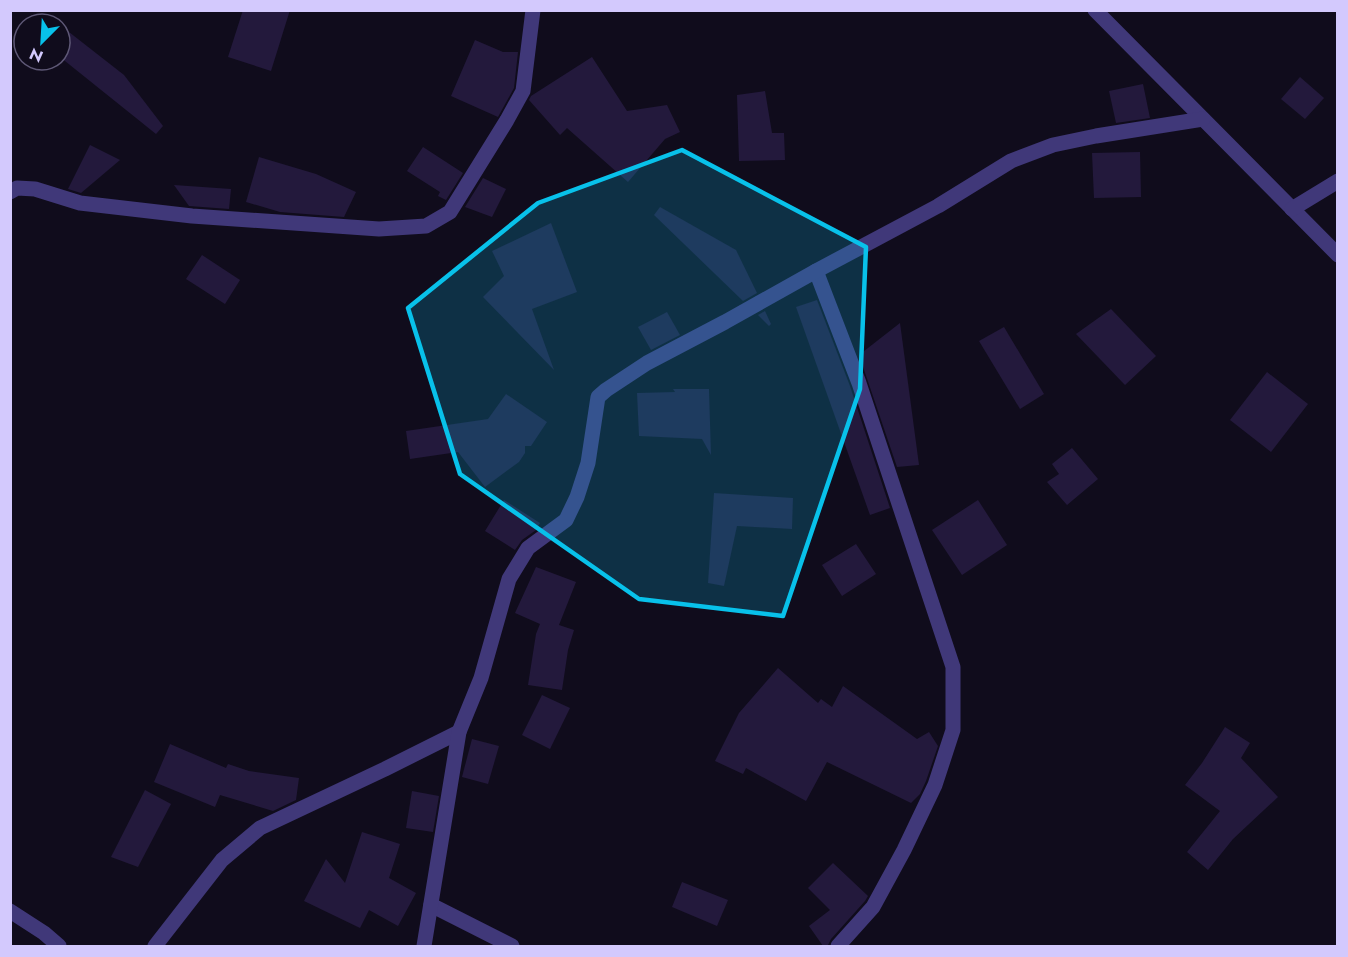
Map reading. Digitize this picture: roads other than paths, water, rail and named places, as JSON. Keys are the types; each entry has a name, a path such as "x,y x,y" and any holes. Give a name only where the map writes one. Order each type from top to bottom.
{"street":[{"path":"10,192 17,188 35,189 80,203 192,216 379,229 426,226 450,212 523,91 533,10"},
{"path":"1095,10 1338,255"},
{"path":"424,946 459,732 481,678 509,579 528,548 566,520 577,497 588,463 598,397 647,363 938,206 1011,161 1053,145 1203,119"},
{"path":"1292,209 1338,182"},
{"path":"816,271 859,383 953,667 953,730 935,785 904,850 873,907 838,946"},
{"path":"155,946 222,860 261,828 459,732"},
{"path":"431,905 512,946"},
{"path":"10,911 44,933 59,946"}]}
